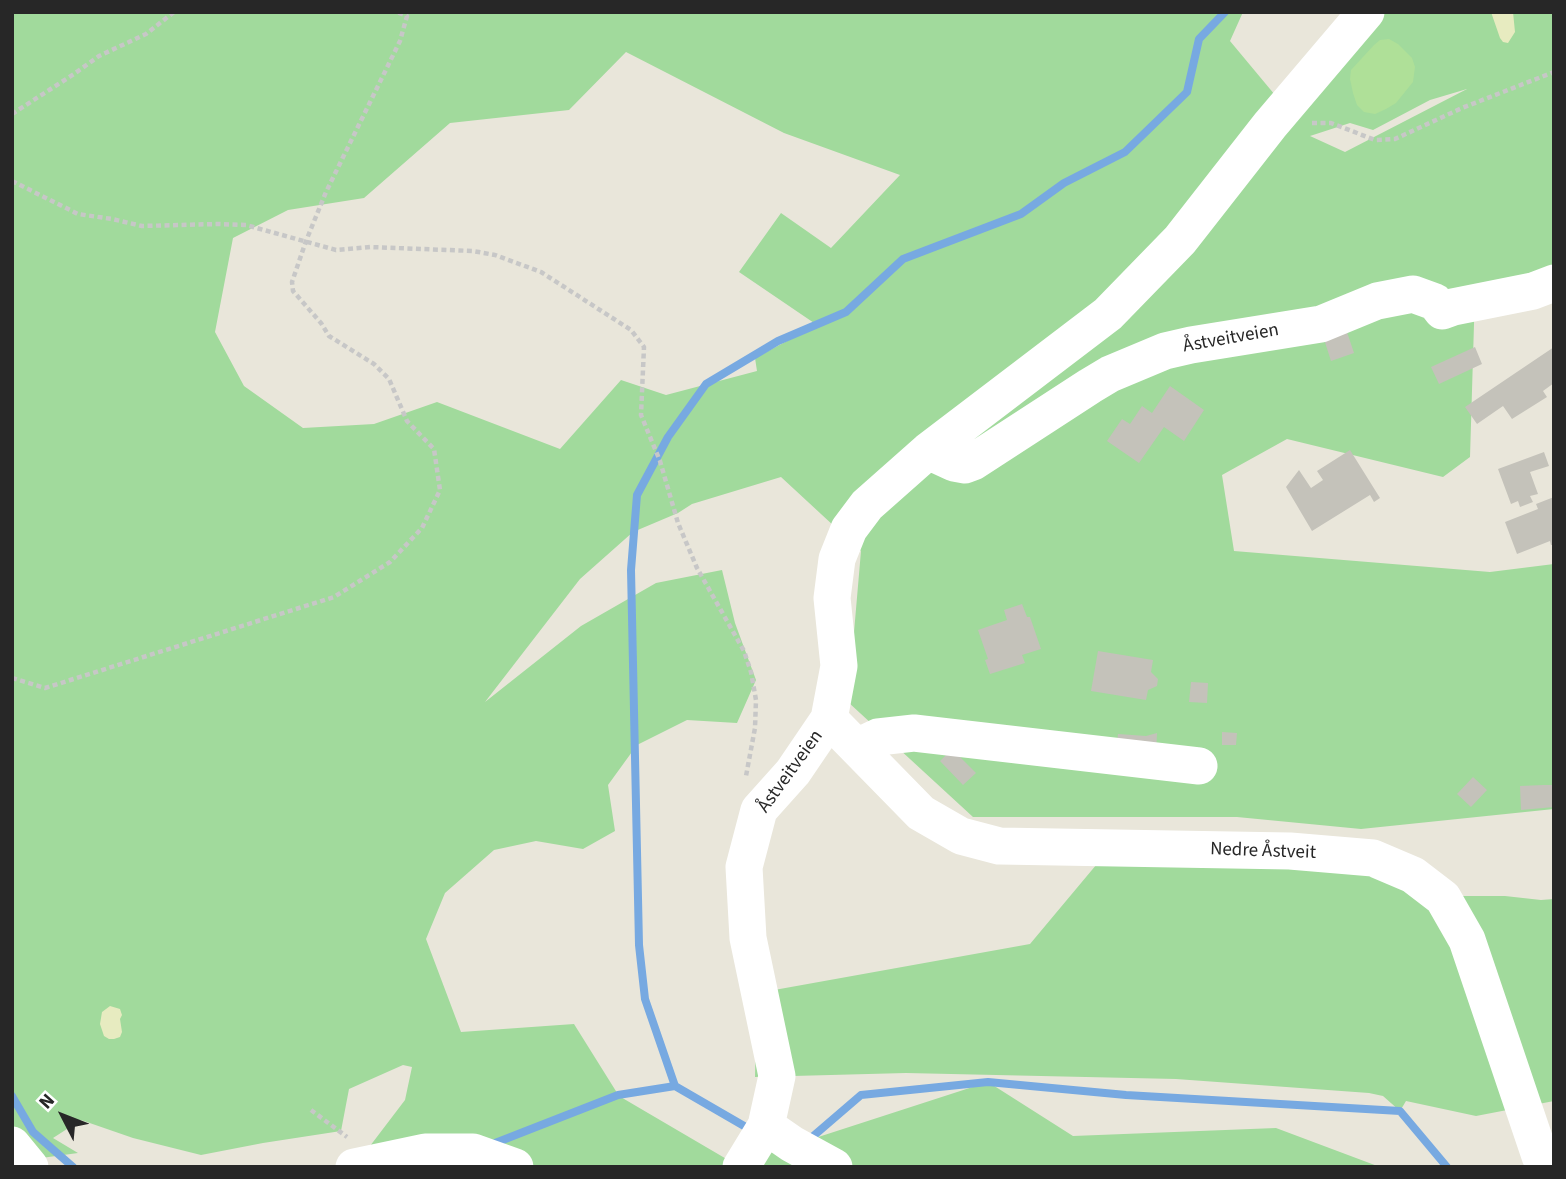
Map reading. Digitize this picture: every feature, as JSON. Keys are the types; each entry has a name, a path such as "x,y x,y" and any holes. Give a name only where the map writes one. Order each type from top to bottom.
{"street":[{"name":"Åstveitveien","path":"834,1167 763,1147 777,1076 748,939 744,867 759,810 793,772 829,719 839,666 832,598 837,559 849,529 867,505 928,451 1108,314 1180,240 1270,125 1366,12"},
{"name":"Åstveitveien","path":"928,451 954,463 965,465 973,462 1100,380 1165,351 1321,324 1377,301 1401,296 1413,294 1426,298 1435,302 1442,311 1533,291 1554,283"},
{"name":"Nedre Åstveit","path":"829,719 921,813 961,836 999,846 1290,851 1373,858 1413,875 1443,898 1468,940 1547,1167"},
{"name":"Åstveitveien","path":"857,747 878,737 914,733 1199,766"},
{"path":"12,1145 30,1167"},
{"path":"361,1165 425,1152 473,1152 515,1167"}],"path":[{"path":"12,114 99,56 146,34 174,12"},
{"path":"12,678 45,688 334,597 390,562 422,528 440,490 434,449 407,421 389,379 374,364 329,336 321,323 298,299 292,282 326,192 391,61 409,14 397,12"},
{"path":"1270,125 1283,133 1315,122 1331,123 1369,139 1395,139 1462,108 1554,72"},
{"path":"12,181 78,214 142,226 246,225 299,242 306,241 336,250 370,247 472,251 495,255 541,272 631,330 644,347 641,415 660,461 678,523 697,568 744,651 751,672 756,700 755,728 744,785 748,796 759,810"},
{"path":"312,1110 356,1143 361,1165"}],"green space":[{"path":"12,12 1243,12 1230,41 1285,107 1369,12 1554,12 1554,265 1475,291 1470,457 1443,477 1287,439 1222,475 1234,551 1490,572 1554,564 1554,809 1361,829 1237,817 973,817 848,702 861,551 781,477 692,504 678,513 633,532 580,579 485,702 581,626 656,583 722,570 735,623 756,680 737,723 687,720 637,745 608,785 615,831 583,849 536,841 494,850 445,893 426,939 461,1032 574,1024 619,1096 735,1164 988,1082 1073,1136 1276,1128 1380,1167 354,1167 405,1100 412,1067 403,1065 349,1089 341,1131 201,1155 133,1138 81,1120 53,1138 78,1153 12,1162","holes":["626,52 784,133 900,175 831,248 781,213 739,272 817,325 755,358 757,371 666,395 621,380 560,449 437,402 374,424 303,428 244,386 215,332 233,238 288,210 364,198 450,123 569,110","1467,89 1345,152 1310,136 1350,123 1373,130 1430,100"]},
{"path":"1389,39 1412,58 1415,67 1413,82 1396,103 1375,114 1364,112 1357,105 1353,93 1351,70 1380,40"},
{"path":"1112,846 1373,858 1444,896 1554,899 1554,1101 1476,1116 1406,1101 1400,1111 1383,1096 1369,1093 1176,1079 906,1073 755,1077 756,1026 752,994 1030,944"}],"sand":[{"path":"1491,12 1513,12 1515,32 1508,43 1500,38"},
{"path":"110,1006 120,1009 122,1015 122,1032 120,1037 114,1039 104,1036 100,1024 102,1012"}],"building":[{"path":"1346,329 1354,353 1331,361 1323,336"},
{"path":"1475,347 1482,364 1439,384 1431,367"},
{"path":"1554,347 1554,383 1543,391 1547,397 1512,419 1503,406 1477,424 1465,407"},
{"path":"1170,386 1204,410 1184,441 1164,427 1139,463 1107,441 1122,419 1130,424 1142,406 1152,413"},
{"path":"1350,450 1380,498 1374,502 1370,495 1312,531 1286,487 1299,470 1311,488 1323,480 1317,471"},
{"path":"1544,452 1549,466 1530,472 1538,494 1530,496 1533,502 1520,507 1518,501 1511,504 1498,469"},
{"path":"1554,497 1554,545 1551,545 1550,541 1517,554 1505,522 1538,509 1536,504"},
{"path":"1022,604 1027,617 1030,617 1041,649 1022,655 1025,663 990,674 978,630 1007,620 1004,610"},
{"path":"1098,651 1153,660 1151,672 1158,679 1157,686 1148,690 1146,700 1091,691"},
{"path":"1191,682 1208,683 1207,703 1189,702"},
{"path":"1222,732 1237,733 1236,745 1222,745"},
{"path":"1157,733 1156,754 1116,752 1118,734 1146,736"},
{"path":"952,749 976,773 963,785 940,761"},
{"path":"1473,777 1487,790 1471,807 1457,794"},
{"path":"1554,785 1554,807 1521,810 1520,786"}],"waterway":[{"path":"751,1130 675,1086 645,999 639,945 631,570 637,495 668,437 706,384 778,341 846,312 903,259 1021,214 1064,183 1125,152 1187,92 1199,39 1225,12"},
{"path":"806,1138 811,1138 861,1095 988,1082 1126,1095 1400,1111 1447,1167"},
{"path":"490,1145 618,1095 675,1086"},
{"path":"12,1096 33,1132 73,1167"}]}
